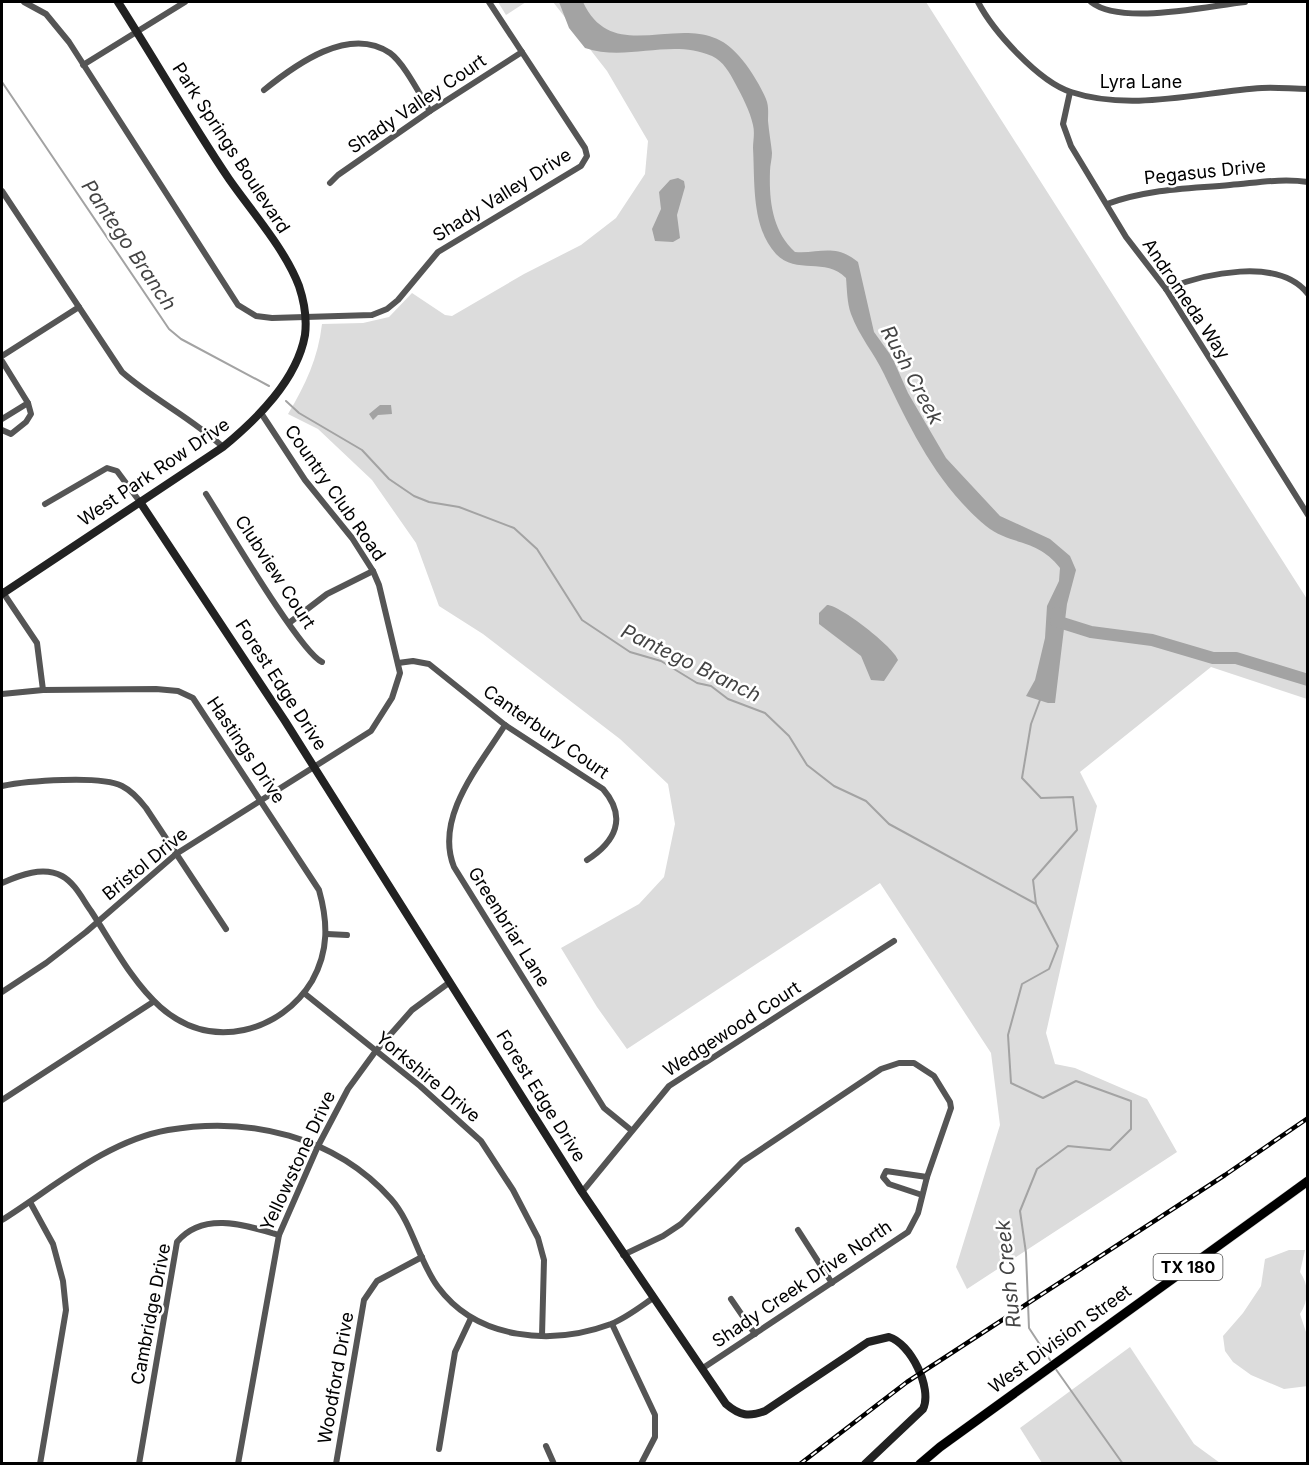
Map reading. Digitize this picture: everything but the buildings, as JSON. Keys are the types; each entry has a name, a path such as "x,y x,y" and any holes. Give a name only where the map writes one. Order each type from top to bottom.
{"main road":[{"name":"West Division Street","path":"920,1464 1032,1380 1308,1181"}],"street":[{"name":"Shady Valley Drive","path":"24,2 46,14 57,26 238,305 256,316 305,317 372,315 387,309 398,300 438,252 581,166 587,156 585,148 489,2"},
{"name":"Park Springs Boulevard","path":"118,2 228,177 290,269 298,286 305,317"},
{"path":"83,65 184,2"},
{"name":"Lyra Lane","path":"978,2 1002,37 1019,54 1035,69 1070,92 1134,100 1264,88 1308,89"},
{"path":"1091,2 1098,7 1120,13 1245,2"},
{"path":"1174,2 1174,10"},
{"path":"264,90 299,62 316,54 349,46 364,46 379,48 391,54 430,111"},
{"name":"Shady Valley Court","path":"330,183 338,175 430,111 522,52"},
{"name":"Andromeda Way","path":"1070,92 1063,124 1066,135 1126,237 1166,289 1308,515"},
{"name":"Pegasus Drive","path":"1107,204 1144,192 1170,189 1276,180 1308,182"},
{"path":"2,191 122,372 148,394 205,429 223,447"},
{"path":"1166,289 1188,280 1247,272 1275,273 1292,280 1308,294"},
{"path":"2,356 79,307"},
{"name":"West Park Row Drive","path":"2,592 223,447 261,413 297,360 305,335 305,317"},
{"path":"2,361 28,403 31,414 26,422 10,434 2,430"},
{"path":"2,419 28,403"},
{"name":"Country Club Road","path":"261,413 305,480 352,538 373,571 379,585 398,663 399,685 371,730 313,765"},
{"path":"45,504 107,468 117,471 140,502"},
{"name":"Clubview Court","path":"206,494 289,623 313,657 322,663"},
{"name":"Forest Edge Drive","path":"140,502 313,765 582,1192 726,1404 745,1415 765,1411 879,1337 898,1340 908,1351 923,1381 927,1401 923,1408 865,1464"},
{"path":"289,623 327,594 373,571"},
{"path":"2,592 37,643 43,690"},
{"name":"Canterbury Court","path":"398,663 413,661 429,664 505,725 606,794 616,817 614,835 608,845 587,860"},
{"name":"Hastings Drive","path":"2,693 43,690 156,689 186,693 202,708 319,890 326,917 327,934 318,970 304,993 278,1017 257,1027 240,1031 211,1030 184,1024 153,1002"},
{"name":"Greenbriar Lane","path":"505,725 457,805 450,824 449,855 454,867 604,1108 631,1130"},
{"name":"Bristol Drive","path":"2,992 46,963 98,922 176,854 313,765"},
{"path":"2,786 25,781 102,781 122,786 137,796 146,808 225,929"},
{"path":"2,883 24,874 49,872 63,877 72,885 153,1002 2,1100"},
{"path":"327,934 347,934"},
{"name":"Wedgewood Court","path":"582,1192 657,1098 684,1074 840,978 894,941"},
{"name":"Yellowstone Drive","path":"238,1464 279,1235 318,1146 348,1089 375,1052 412,1010 450,982"},
{"name":"Yorkshire Drive","path":"304,993 420,1086 481,1141 513,1190 538,1238 544,1260 542,1336"},
{"name":"Shady Creek Drive North","path":"623,1255 663,1236 681,1224 730,1172 779,1136 881,1069 899,1063 914,1063 934,1076 945,1091 951,1108 927,1177 918,1213 908,1232 703,1368"},
{"path":"2,1220 102,1155 167,1130 226,1124 274,1130 318,1146 369,1178 392,1200 406,1221 436,1285 450,1302 471,1318 508,1331 542,1336 576,1334 612,1324 653,1298"},
{"path":"922,1195 889,1184 883,1177 886,1171 927,1177"},
{"path":"30,1202 53,1244 63,1281 66,1310 40,1464"},
{"name":"Cambridge Drive","path":"139,1464 177,1242 188,1229 208,1223 241,1224 279,1235"},
{"path":"798,1230 832,1283"},
{"name":"Woodford Drive","path":"336,1464 364,1300 377,1281 422,1257"},
{"path":"731,1299 755,1334"},
{"path":"439,1449 455,1352 471,1318"},
{"path":"612,1324 655,1415 655,1437 641,1464"},
{"path":"546,1446 554,1464"}],"shaded area":[{"path":"498,2 526,2 506,15"},
{"path":"553,2 926,2 1307,599 1307,699 1211,667 1080,772 1097,806 1046,1033 1055,1064 1075,1068 1147,1099 1177,1152 967,1289 956,1267 1000,1125 991,1053 880,883 627,1049 597,1007 561,948 639,904 664,877 675,824 668,784 620,739 483,634 439,606 416,543 372,480 318,429 288,414 310,370 318,348 322,324 363,323 389,317 412,293 445,315 452,316 524,274 581,245 616,218 645,174 648,141 607,71"},
{"path":"559,2 583,2 597,22 615,33 635,36 700,34 720,41 747,65 768,104 772,153 771,204 781,235 795,252 834,251 850,256 858,262 874,332 892,357 908,393 946,458 1000,516 1050,539 1070,556 1076,570 1067,604 1055,703 1026,696 1035,680 1045,638 1047,606 1059,581 1060,568 1042,552 1005,537 986,526 953,493 939,475 915,436 880,366 854,322 849,305 846,278 829,268 793,264 784,260 768,243 762,231 756,203 753,125 746,104 728,71 716,58 696,51 665,49 617,53 585,48 569,28"},
{"path":"678,178 684,181 685,187 677,215 680,238 673,242 655,241 652,229 661,209 659,192 670,180"},
{"path":"380,405 391,405 392,414 378,415 373,420 369,414"},
{"path":"827,605 854,619 878,637 895,654 898,660 884,681 871,680 861,656 819,624 819,613"},
{"path":"1289,1250 1305,1250 1300,1272 1307,1293 1300,1314 1307,1335 1308,1386 1284,1389 1251,1375 1233,1362 1225,1351 1223,1336 1243,1313 1261,1286 1265,1259"},
{"path":"1130,1347 1194,1444 1220,1463 1042,1463 1020,1428"}],"waterway":[{"name":"Pantego Branch","path":"2,82 169,329 181,339 269,386"},
{"name":"Pantego Branch","path":"286,401 299,413 362,450 389,479 414,496 429,502 459,507 514,528 537,549 582,620 630,652 661,661 697,683 711,686 728,699 765,713 789,736 807,765 834,786 866,801 889,824 1036,904"},
{"name":"Rush Creek","path":"1057,613 1056,621 1091,632 1152,640 1213,658 1236,658 1308,680"},
{"name":"Rush Creek","path":"1040,700 1031,724 1022,778 1041,798 1073,797 1077,830 1033,880 1036,904 1058,946 1049,969 1022,984 1008,1035 1011,1083 1043,1098 1076,1081 1131,1101 1131,1129 1110,1150 1068,1146 1037,1169 1020,1211 1026,1253 1029,1328 1052,1363"},
{"name":"Rush Creek","path":"1055,1368 1123,1464"}],"railway":[{"path":"800,1464 907,1382 1225,1175 1308,1118"}]}
